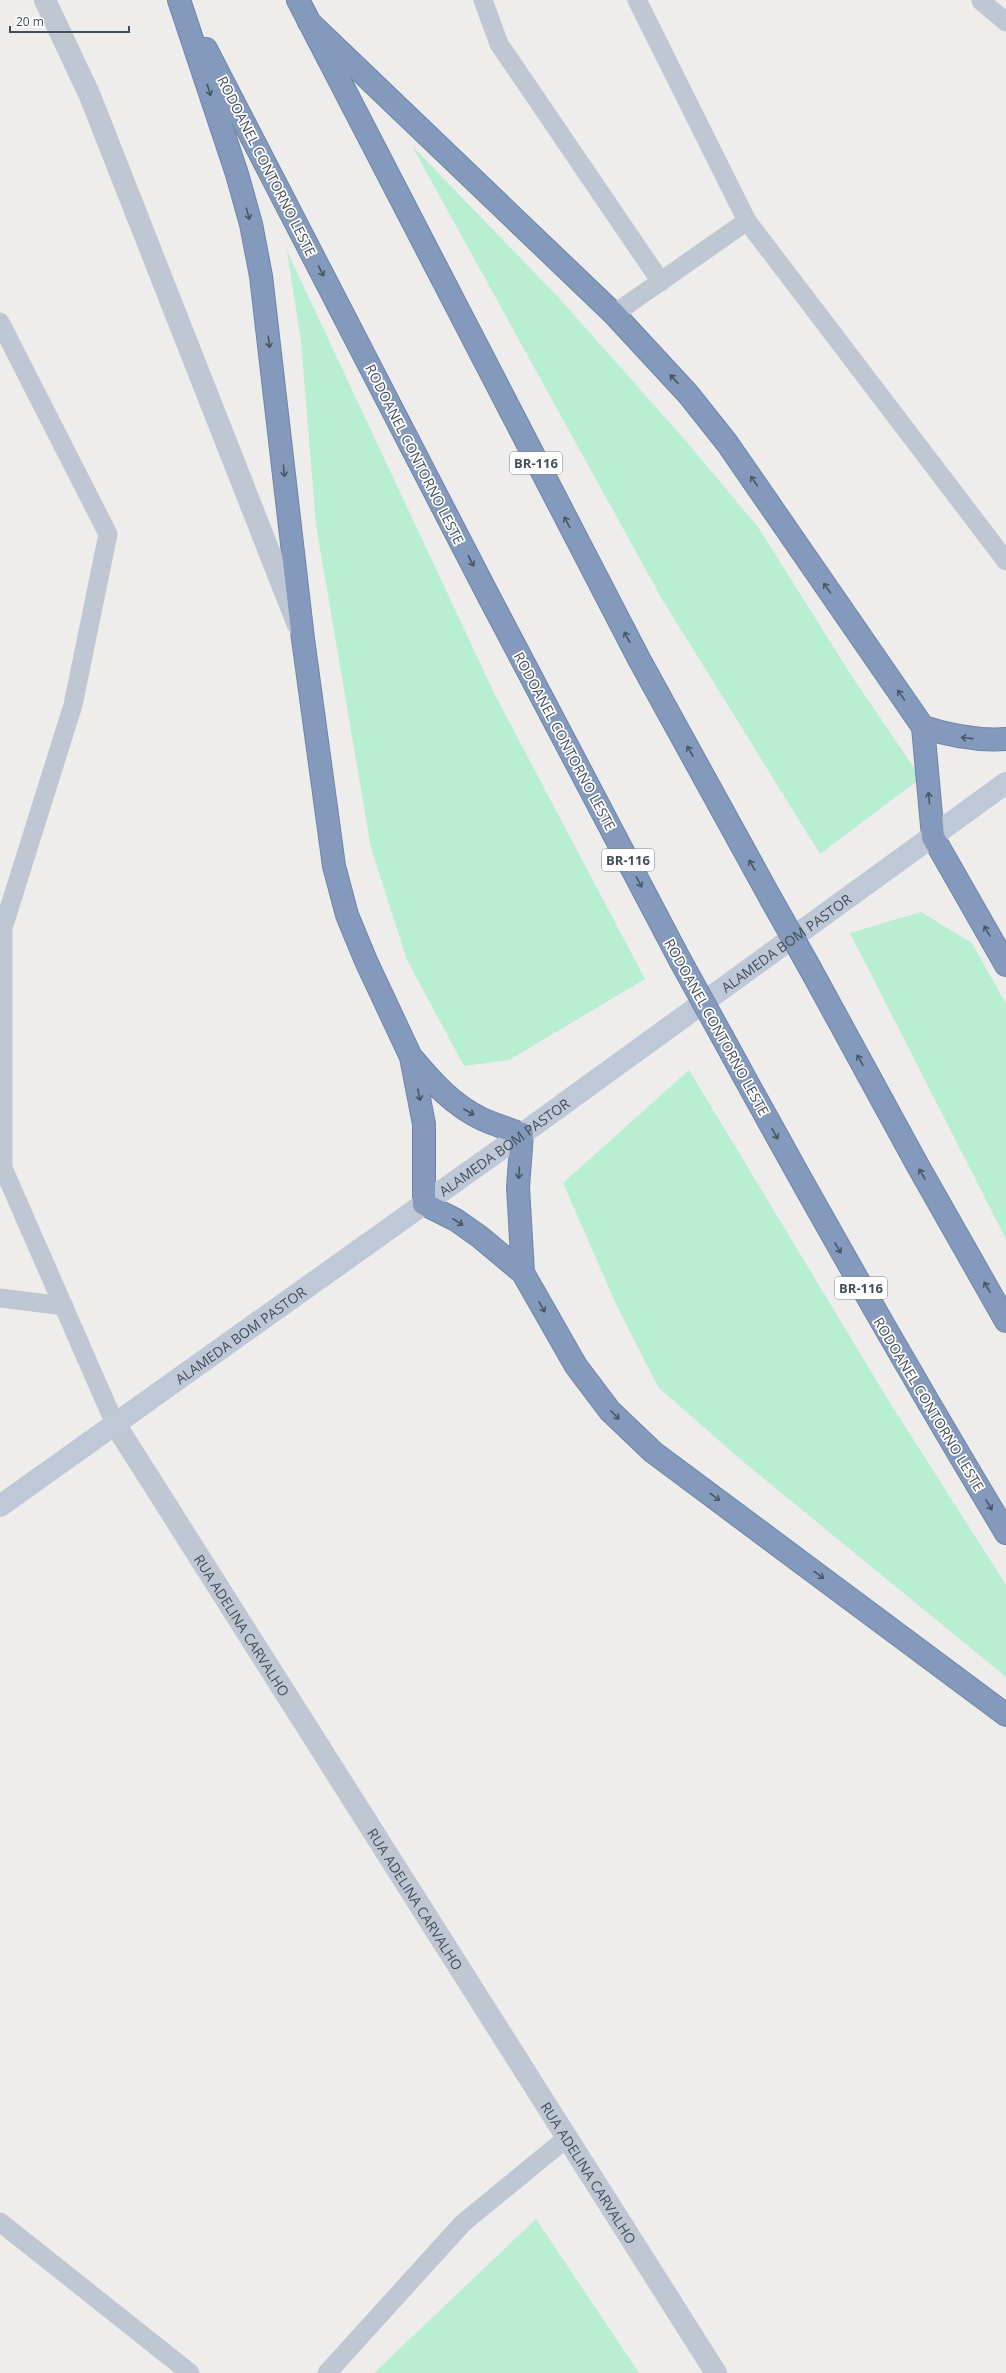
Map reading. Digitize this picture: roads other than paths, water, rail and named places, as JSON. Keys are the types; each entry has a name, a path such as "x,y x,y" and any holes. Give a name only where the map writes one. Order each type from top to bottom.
{"highway":[{"path":"180,0 251,224 261,276 304,639 334,866 348,915 366,961 411,1057 424,1124 424,1204 456,1220 480,1237 523,1273 576,1366 610,1410 653,1452 1006,1715"},
{"name":"RODOANEL CONTORNO LESTE","path":"180,0 488,595 680,960 852,1273 1006,1533"},
{"name":"BR-116","path":"298,0 632,646 1006,1321"},
{"path":"309,22 614,314 688,394 727,443 923,727 933,837 1006,965"},
{"path":"923,727 952,736 986,740 1006,739"},
{"path":"411,1057 434,1084 457,1104 482,1119 522,1134 518,1187 523,1273"}],"main road":[{"name":"ALAMEDA BOM PASTOR","path":"0,1506 522,1134 1006,783"}],"street":[{"path":"45,0 90,96 304,639"},
{"name":"RUA ADELINA CARVALHO","path":"115,1424 568,2137 716,2373"}],"lane":[{"path":"483,0 499,44 661,282"},
{"path":"637,0 747,221 1006,561"},
{"path":"981,1 1006,22"},
{"path":"614,314 747,221"},
{"path":"0,322 108,534 73,705 3,928 3,1168 115,1424"},
{"path":"0,1298 64,1306"},
{"path":"327,2373 463,2224 568,2137"},
{"path":"0,2222 190,2373"}]}
